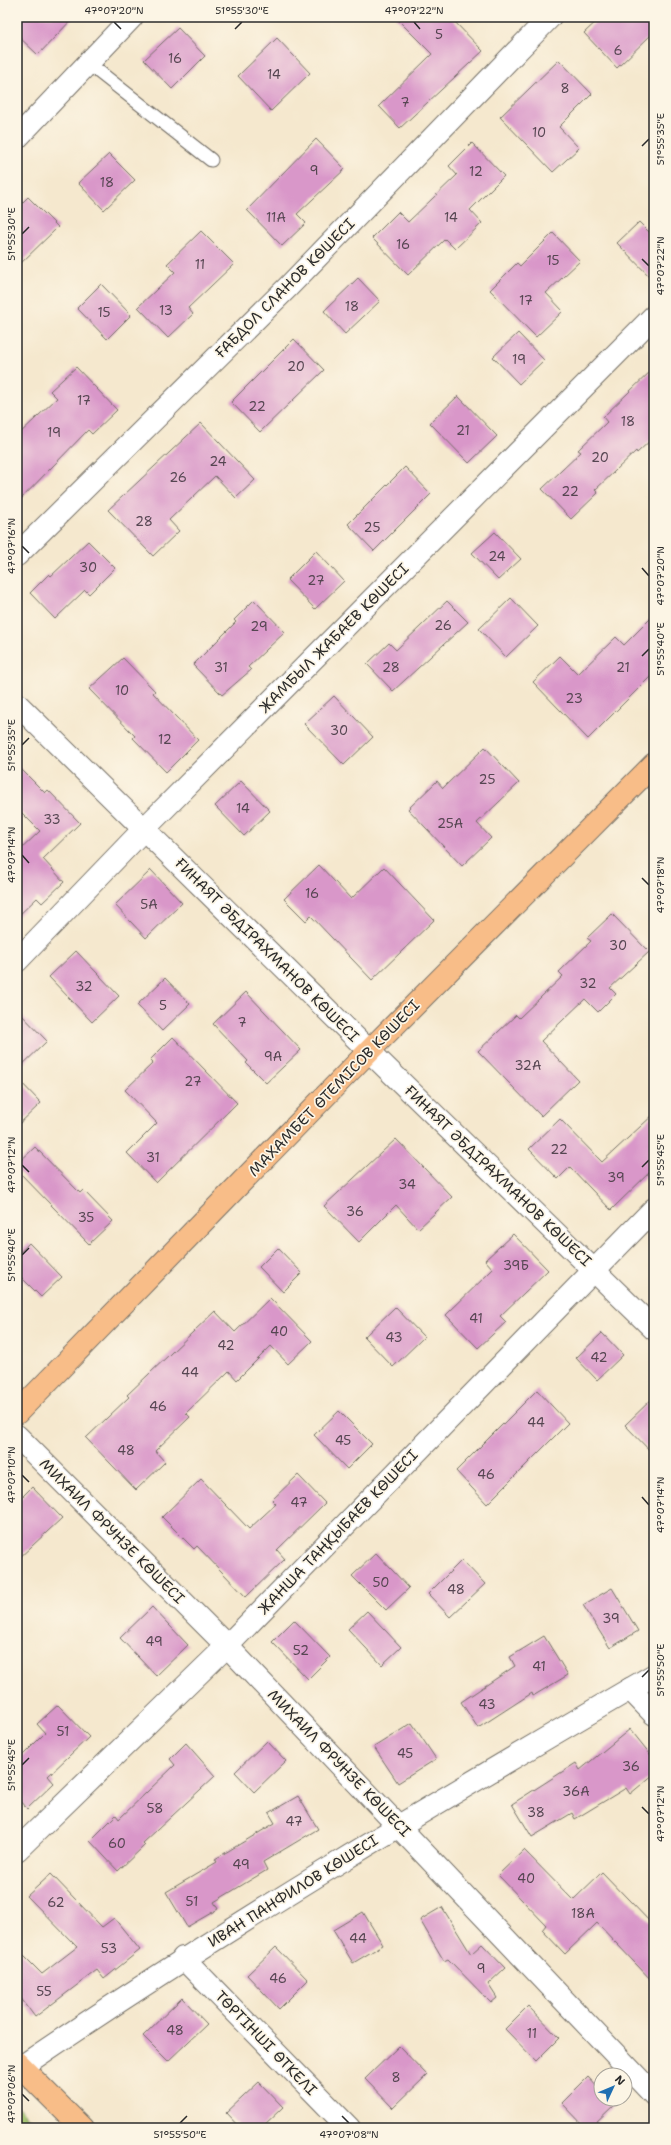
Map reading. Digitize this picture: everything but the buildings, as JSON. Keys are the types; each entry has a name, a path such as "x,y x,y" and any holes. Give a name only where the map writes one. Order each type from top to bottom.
{"main road":[{"name":"МАХАМБЕТ ӨТЕМІСОВ КӨШЕСІ","path":"17,1413 369,1051 654,764"},
{"path":"19,2065 82,2128"}],"street":[{"path":"17,138 89,64 132,17"},
{"name":"ҒАБДОЛ СЛАНОВ КӨШЕСІ","path":"17,555 288,287 550,17"},
{"name":"ЖАМБЫЛ ЖАБАЕВ КӨШЕСІ","path":"17,961 144,829 654,316"},
{"name":"ҒИНАЯТ ӘБДІРАХМАНОВ КӨШЕСІ","path":"17,704 654,1329"},
{"name":"ЖАНША ТАҢҚЫБАЕВ КӨШЕСІ","path":"17,1850 227,1646 654,1209"},
{"name":"МИХАИЛ ФРУНЗЕ КӨШЕСІ","path":"17,1436 227,1646 654,2096"},
{"name":"ИВАН ПАНФИЛОВ КӨШЕСІ","path":"19,2065 183,1958 399,1826 654,1675"},
{"path":"630,1689 654,1714"},
{"name":"ТӨРТІНШІ ӨТКЕЛІ","path":"183,1958 348,2128"}],"lane":[{"path":"89,64 211,160"}],"green space":[{"path":"17,2106 39,2128 17,2128"}]}
